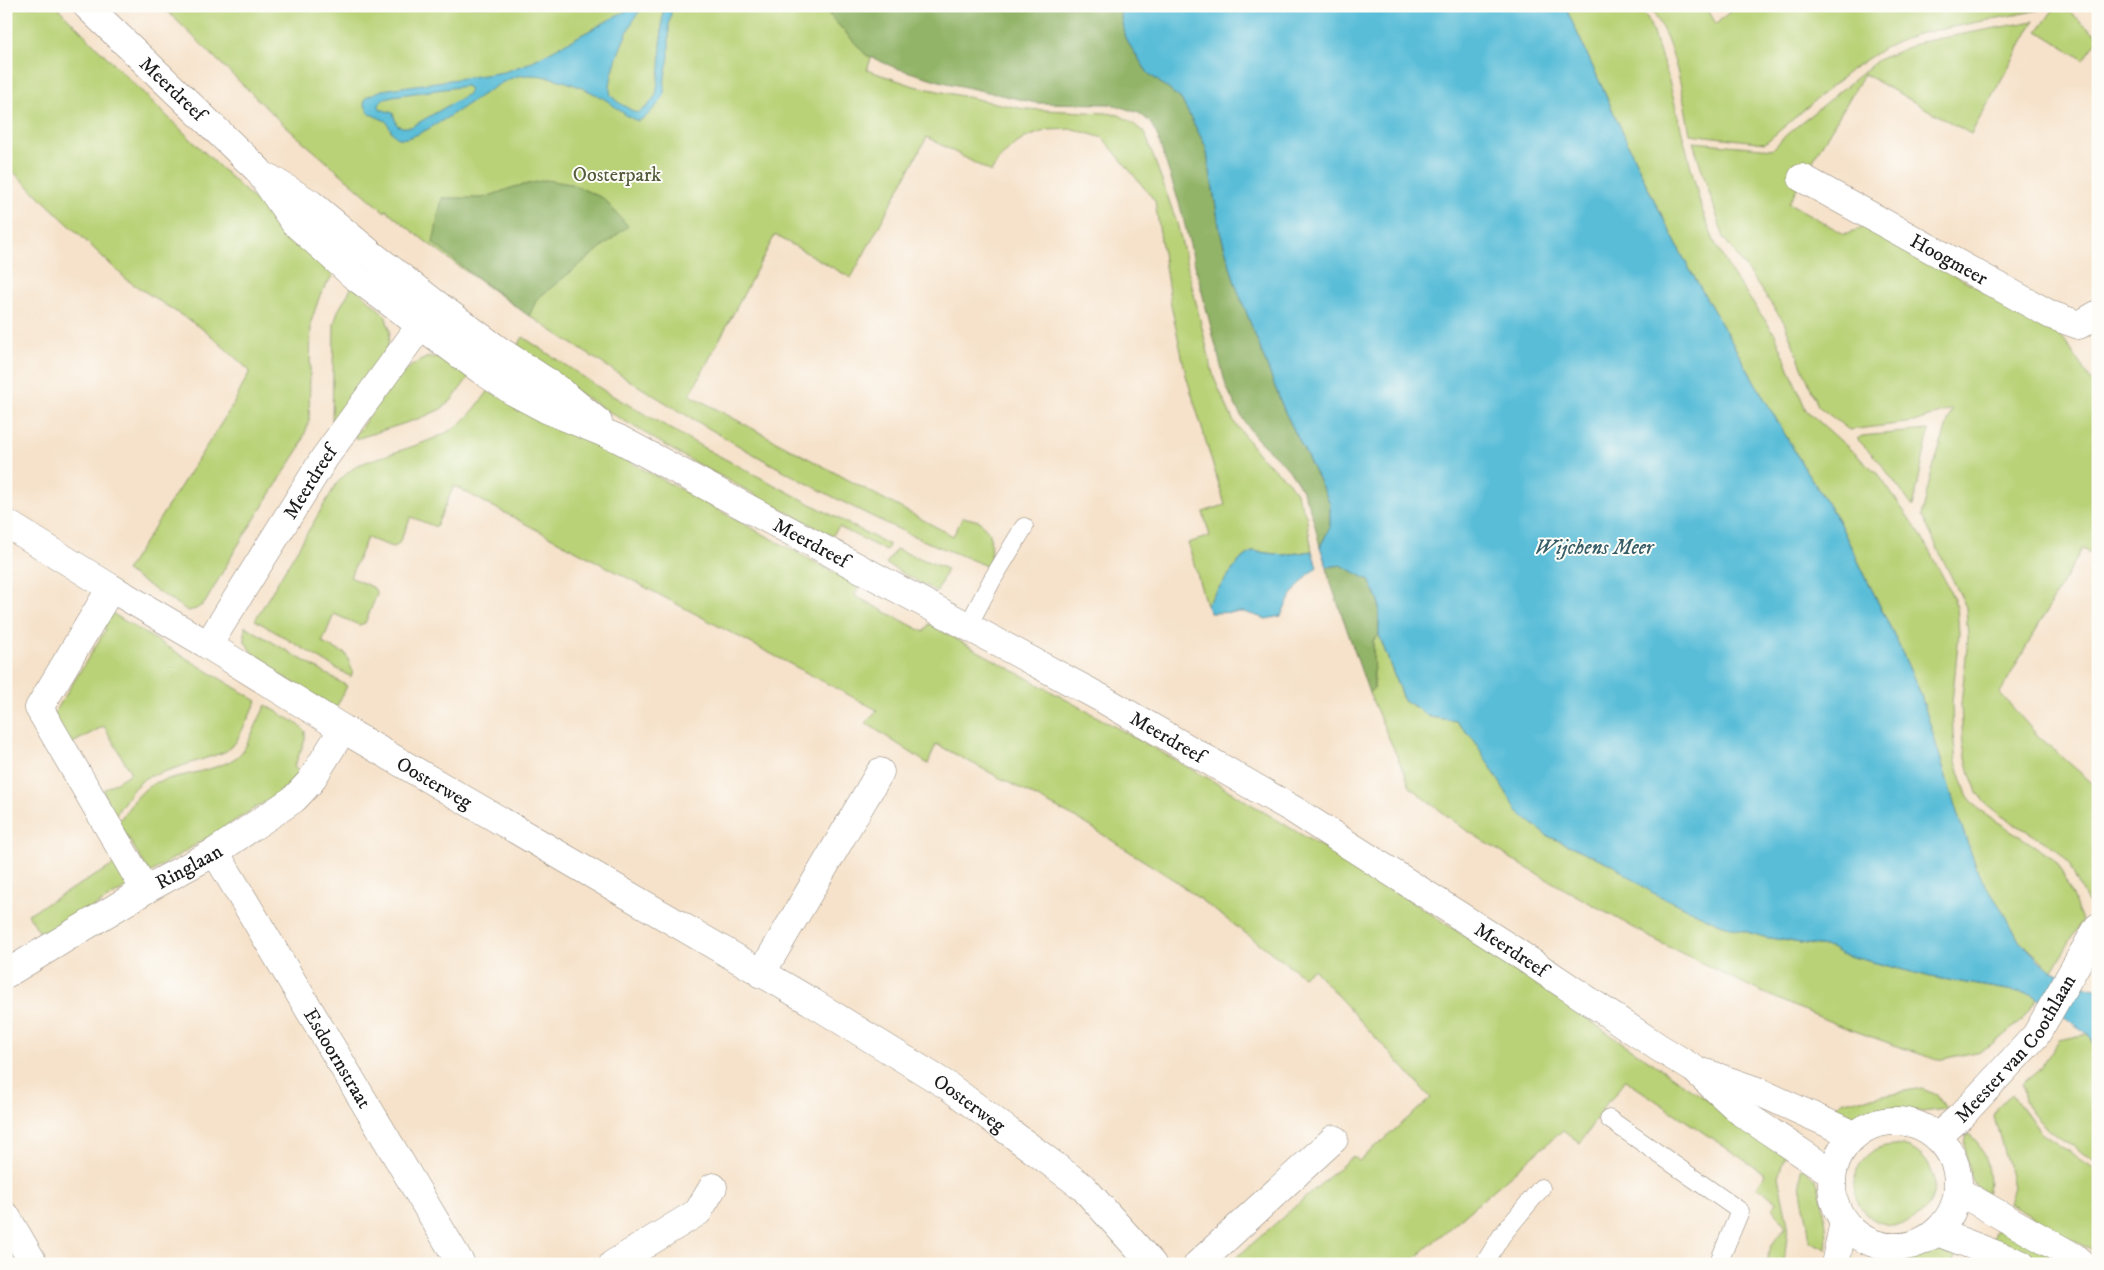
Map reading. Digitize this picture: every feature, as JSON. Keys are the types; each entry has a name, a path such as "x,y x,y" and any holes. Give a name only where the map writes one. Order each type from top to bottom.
{"street":[{"name":"Meerdreef","path":"87,6 258,170 294,222 353,275 428,314 481,370 514,392 546,409 619,439 968,626 1101,698 1294,810 1513,950 1694,1069 1742,1113 1832,1173"},
{"name":"Hoogmeer","path":"1802,178 2050,315 2079,325 2098,314"},
{"name":"Meerdreef","path":"208,645 325,457 428,314"},
{"name":"Oosterweg","path":"6,523 343,728 762,974 948,1086 1083,1188 1152,1264"},
{"path":"111,588 39,708 145,890"},
{"name":"Ringlaan","path":"6,974 145,890 215,852 294,799 310,782 343,728"},
{"path":"762,974 880,772"},
{"name":"Esdoornstraat","path":"215,852 462,1264"},
{"name":"Meester van Coothlaan","path":"1937,1136 1961,1116 2036,1035 2098,927"},
{"name":"Meerdreef","path":"1694,1069 1756,1091 1854,1135"},
{"path":"1902,1121 1915,1124 1937,1136 1946,1146 1956,1166 1958,1191 1951,1214 1937,1232 1892,1256 1883,1246 1868,1241 1855,1233 1844,1222 1833,1199 1832,1173 1840,1152 1854,1135 1877,1123 1902,1121"},
{"path":"1198,1264 1334,1139"},
{"path":"613,1264 698,1212 713,1187"},
{"path":"1958,1191 2074,1256 2082,1264"},
{"path":"6,1216 34,1264"},
{"path":"1835,1264 1844,1222"},
{"path":"1937,1232 2021,1264"}],"lane":[{"path":"968,626 992,580 1024,527"},
{"path":"1609,1119 1740,1211 1718,1264"},
{"path":"1484,1264 1502,1235 1541,1188"}],"green space":[{"path":"6,6 56,6 193,142 334,273 320,295 311,322 309,422 299,449 235,550 205,603 196,609 188,611 126,571 233,405 250,371 207,332 127,280 6,165"},
{"name":"Oosterpark","path":"162,6 889,6 867,70 914,86 1024,109 1119,115 1145,133 1177,223 1214,378 1234,422 1260,456 1289,482 1297,495 1306,515 1312,551 1283,555 1253,551 1240,560 1206,605 1188,543 1210,536 1203,512 1225,505 1186,375 1171,305 1155,201 1103,138 1073,129 1047,130 1025,138 1013,146 1000,158 991,172 927,137 851,278 775,235 690,395 953,536 963,517 979,521 990,533 991,557 986,566 918,538 792,476 641,388 521,310 439,252 386,210 385,212 285,126"},
{"path":"821,6 1119,6 1125,38 1148,73 1181,99 1206,147 1220,231 1235,283 1284,410 1330,503 1330,527 1320,547 1305,496 1295,478 1250,429 1226,386 1180,206 1157,135 1150,122 1139,113 1111,104 1036,103 943,82 896,68 866,55"},
{"path":"1565,6 1639,6 1648,19 1667,73 1701,207 1714,241 1732,274 1775,334 1806,410 1878,474 1920,534 1948,586 1957,607 1959,633 1952,703 1953,733 1956,762 1967,795 1978,809 2053,858 2059,865 2082,920 2053,971 2018,939 2006,916 1979,875 1960,822 1920,692 1895,637 1838,520 1805,469 1685,261 1648,188"},
{"path":"1650,6 1706,6 1716,24 1736,6 2043,6 2039,10 1917,34 1884,48 1852,69 1765,143 1690,134 1672,52 1659,21"},
{"path":"2056,6 2063,6 2098,36 2098,40 2084,60 2038,31"},
{"path":"2034,21 1971,134 1864,74 1789,203 1844,234 1868,226 2056,332 2067,344 2098,391 2098,556 2082,549 2000,693 2037,735 2098,788 2098,906 2087,903 2068,862 2055,848 2000,815 1984,802 1977,792 1970,774 1963,745 1961,704 1968,638 1966,607 1922,516 1930,478 1952,409 1914,422 1849,430 1818,406 1784,322 1724,238 1693,142 1773,149 1786,135 1878,60 1920,42"},
{"path":"546,180 571,184 603,198 628,226 537,299 529,316 433,243 442,198 483,198 514,187"},
{"path":"353,285 385,315 390,331 388,346 381,360 334,422 332,420 334,324 338,311"},
{"path":"523,337 606,392 706,449 889,545 886,551 839,527 832,536 683,456 514,352"},
{"path":"429,357 444,358 471,374 452,400 441,409 421,418 356,439 355,436 387,390 406,370 417,362"},
{"path":"492,387 535,414 626,460 859,586 855,596 924,632 929,624 1208,778 1427,911 1786,1153 1778,1176 1788,1225 1784,1264 1766,1264 1773,1244 1786,1227 1773,1208 1776,1201 1757,1187 1765,1174 1625,1080 1610,1101 1608,1101 1580,1143 1563,1130 1408,1264 1229,1264 1353,1156 1359,1161 1431,1098 1313,969 1303,976 1174,880 1083,822 936,744 928,764 866,723 877,710 454,486 436,527 411,517 398,545 393,547 367,538 350,577 374,588 377,594 365,623 359,625 334,614 322,643 346,654 353,672 351,677 255,620 337,483 347,473 358,465 446,433 461,423 471,413"},
{"path":"1929,431 1913,507 1879,461 1857,439 1862,436"},
{"path":"896,549 947,569 937,592 886,564"},
{"path":"1341,565 1369,580 1379,601 1379,635 1373,640 1374,688 1369,693 1329,578 1327,567"},
{"path":"110,612 257,701 236,742 225,752 145,778 133,789 113,818 103,790 131,773 104,726 69,745 54,714 106,629 103,627"},
{"path":"245,626 347,686 336,708 252,658 254,655 245,642"},
{"path":"1379,635 1403,699 1430,717 1456,721 1474,740 1546,835 1613,865 1651,891 1720,924 1764,937 1831,948 1841,954 1931,977 2031,994 2038,997 2021,1021 1992,1045 1981,1051 1937,1060 1838,1025 1757,990 1661,943 1518,863 1463,828 1411,788 1369,693 1374,688 1373,640"},
{"path":"266,705 299,725 305,731 305,740 294,767 300,771 291,784 278,794 150,873 118,822 139,795 149,786 164,780 213,768 234,759 241,753 251,737"},
{"path":"119,862 132,884 43,938 28,914"},
{"path":"2088,1034 2098,1054 2098,1162 2068,1143 2037,1119 2025,1100 2022,1084 2039,1070 2059,1040"},
{"path":"1922,1088 1937,1094 1946,1109 1922,1112 1895,1107 1858,1115 1834,1116 1832,1113 1838,1104 1847,1100"},
{"path":"2012,1094 2041,1133 2098,1171 2098,1254 2009,1204 2013,1189 2011,1176 1994,1117 1998,1106"},
{"path":"1968,1134 1978,1144 1985,1160 1989,1178 1987,1193 1977,1187 1971,1176 1965,1145"},
{"path":"1894,1145 1909,1148 1922,1157 1931,1170 1934,1185 1931,1200 1922,1213 1909,1222 1894,1225 1879,1222 1866,1213 1857,1200 1854,1185 1857,1170 1866,1157 1879,1148"},
{"path":"1802,1167 1814,1177 1820,1191 1826,1224 1826,1249 1809,1241 1800,1183"},
{"path":"1998,1225 2067,1264 2044,1264 1991,1242"},
{"path":"1934,1252 1954,1252 1956,1255 1952,1264 1899,1264"}],"water":[{"path":"635,6 646,6 635,17 624,39 611,78 610,88 613,97 637,113 647,107 656,95 660,68 663,6 672,7 669,25 669,57 664,95 646,117 638,121 606,100 586,90 549,77 537,75 515,77 504,82 437,124 408,138 397,137 386,121 370,114 364,104 366,97 382,90 504,72 529,63","holes":["466,86 470,89 468,94 411,127 397,125 393,113 380,109 379,105 383,99 393,96"]},
{"name":"Wijchens Meer","path":"1119,6 1565,6 1648,188 1685,261 1805,469 1838,520 1895,637 1920,692 1960,822 1979,875 2006,916 2018,939 2040,961 2053,971 2087,987 2098,990 2098,1054 2088,1034 2031,994 1931,977 1841,954 1831,948 1764,937 1720,924 1651,892 1613,865 1546,835 1518,812 1474,740 1456,721 1430,717 1403,699 1379,635 1379,601 1369,580 1341,565 1327,567 1320,547 1330,527 1330,503 1284,410 1235,283 1220,231 1206,147 1181,99 1148,73 1125,38"},
{"path":"1253,551 1284,555 1312,551 1317,567 1296,590 1281,616 1266,619 1244,612 1210,613 1206,605 1240,560"}]}
